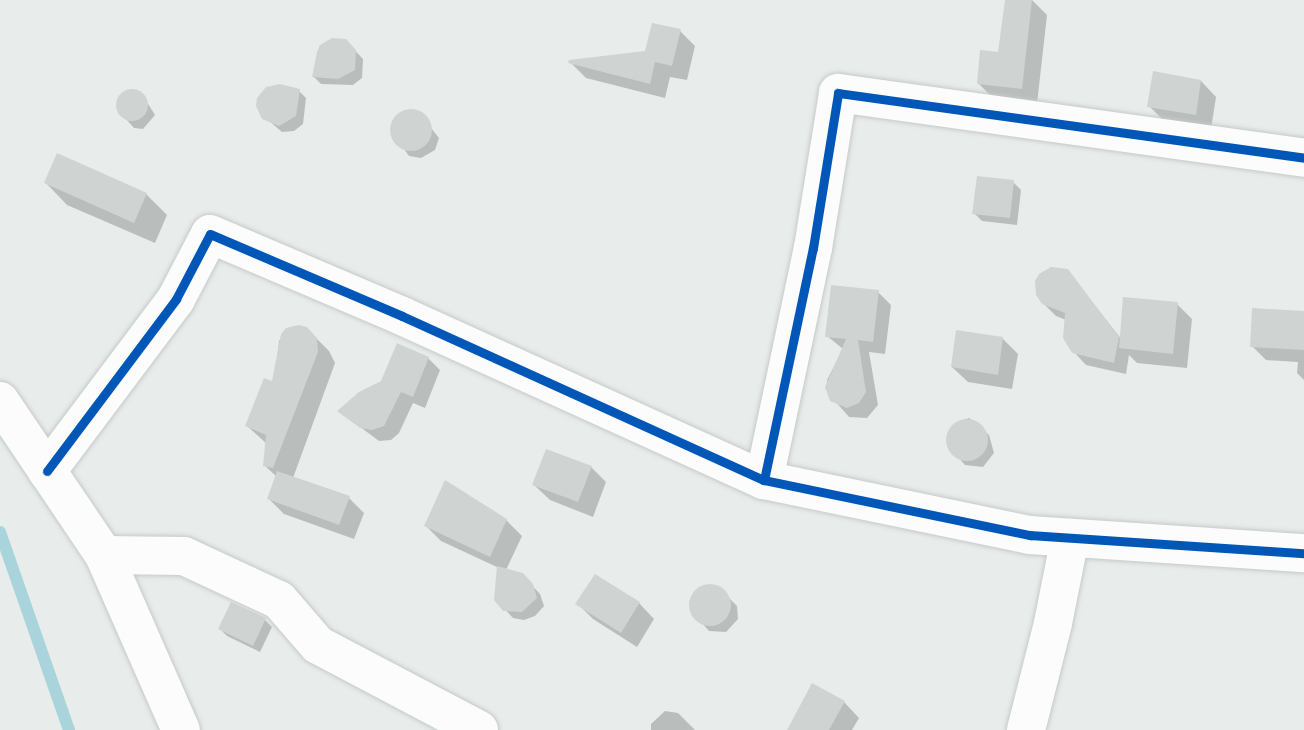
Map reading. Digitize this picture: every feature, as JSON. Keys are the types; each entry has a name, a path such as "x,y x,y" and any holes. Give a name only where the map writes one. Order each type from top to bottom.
{"street":[{"path":"764,480 813,248 838,93 1304,158"},
{"path":"47,471 176,299 210,234 402,316 764,480 1030,535 1304,553"},
{"path":"0,401 104,555 181,730"},
{"path":"1026,730 1054,623 1070,538"},
{"path":"104,555 184,556 279,600 318,645 479,730"}],"building":[{"path":"1005,0 1032,0 1022,89 977,84 980,50 998,52"},
{"path":"652,23 681,29 672,66 655,62 650,84 568,63 569,60 645,51"},
{"path":"332,38 346,39 356,50 355,70 338,79 312,77 320,45"},
{"path":"1153,71 1201,80 1196,115 1147,107"},
{"path":"280,84 300,89 296,116 279,126 262,119 256,106 257,98 266,87"},
{"path":"132,89 143,94 148,105 143,116 132,121 121,116 116,105 121,94"},
{"path":"411,109 426,115 432,130 426,145 411,151 396,145 390,130 396,115"},
{"path":"57,153 147,193 134,223 44,183"},
{"path":"977,176 1014,180 1010,218 972,214"},
{"path":"1051,267 1068,269 1119,337 1114,363 1072,353 1063,338 1065,313 1042,304 1036,295 1035,281 1039,274"},
{"path":"831,285 879,290 873,342 858,340 866,392 859,403 847,408 830,401 825,387 846,339 825,337"},
{"path":"1123,297 1178,302 1173,354 1119,348"},
{"path":"1252,308 1304,311 1304,350 1250,347"},
{"path":"299,325 307,327 317,338 318,352 273,468 263,466 266,435 245,426 264,378 272,381 281,334 286,328"},
{"path":"956,330 1003,337 998,375 951,367"},
{"path":"397,343 429,357 413,397 401,392 384,426 372,430 360,428 337,411 359,392 381,381"},
{"path":"967,419 982,425 988,440 982,455 967,461 952,455 946,440 952,425"},
{"path":"546,449 592,466 578,502 532,485"},
{"path":"277,471 350,496 339,525 267,499"},
{"path":"445,480 507,519 490,557 424,526"},
{"path":"497,566 523,573 533,584 537,598 522,612 503,611 494,600"},
{"path":"595,574 640,602 621,633 575,604"},
{"path":"710,584 725,590 731,605 725,620 710,626 695,620 689,605 695,590"},
{"path":"231,602 266,618 253,646 218,629"},
{"path":"812,683 845,701 829,730 787,730"}],"waterway":[{"path":"0,532 69,730"}],"cycle path":[{"path":"764,480 813,248 838,93 1304,158"},
{"path":"47,471 176,299 210,234 402,316 764,480 1030,535 1304,553"}]}
